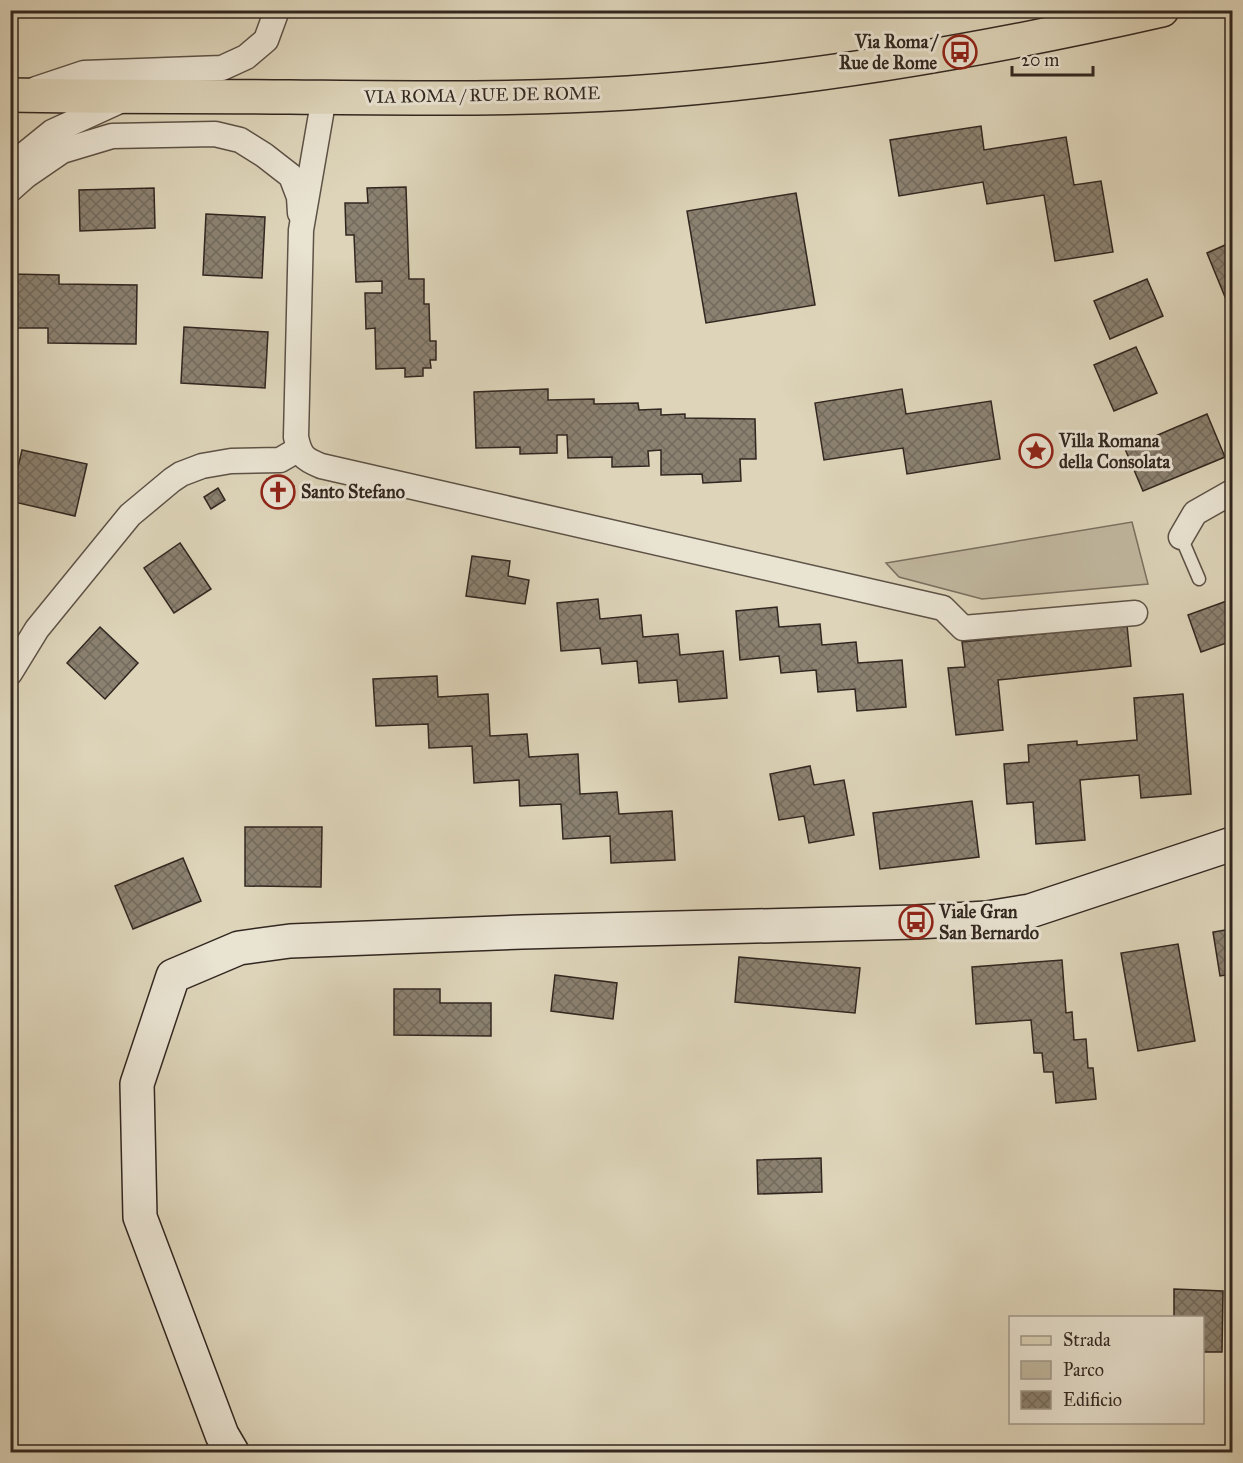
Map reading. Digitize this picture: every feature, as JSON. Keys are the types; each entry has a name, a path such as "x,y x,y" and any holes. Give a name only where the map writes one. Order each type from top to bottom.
{"main road":[{"name":"VIA ROMA / RUE DE ROME","path":"14,95 494,97 616,93 761,81 855,69 1068,32 1162,10"},
{"path":"232,1452 222,1435 140,1217 137,1084 173,976 239,948 290,941 987,918 1030,911 1233,843"}],"street":[{"path":"14,95 84,73 222,68 246,57 266,40 277,10"},
{"path":"10,166 52,132 131,96"},
{"path":"301,230 324,97"},
{"path":"10,190 27,175 62,151 112,136 215,134 240,140 291,176 299,196 301,230 296,437 299,449 306,459 321,466 943,608 963,628 1135,613"},
{"path":"10,673 37,629 130,514 181,474 202,466 231,461 280,460 299,449"},
{"path":"1181,537 1195,513 1233,492"}],"lane":[{"path":"1181,537 1199,579"}],"green space":[{"path":"1132,522 1148,584 982,599 899,577 886,563"}],"building":[{"path":"981,126 984,150 1066,137 1074,185 1101,181 1113,252 1055,261 1044,195 987,204 983,182 899,196 890,140"},
{"path":"406,187 409,279 424,279 424,304 429,304 430,341 436,341 436,360 430,360 431,368 423,368 423,376 405,377 405,368 376,369 375,328 366,329 365,293 382,293 382,281 356,282 354,235 346,235 345,203 368,203 367,188"},
{"path":"154,188 155,228 80,231 79,190"},
{"path":"796,193 815,305 706,323 687,211"},
{"path":"206,214 265,217 262,278 203,275"},
{"path":"1232,242 1232,314 1207,253"},
{"path":"10,274 59,275 59,284 137,285 136,344 48,343 48,328 10,328"},
{"path":"1147,279 1163,316 1110,339 1094,301"},
{"path":"184,327 268,332 265,388 181,383"},
{"path":"1136,347 1157,393 1114,411 1094,365"},
{"path":"548,389 548,400 594,399 594,404 638,403 639,410 661,409 661,415 685,414 685,418 755,419 756,459 740,459 741,481 703,483 702,474 661,475 661,450 648,451 649,466 612,467 612,457 568,458 567,435 557,435 557,453 520,454 520,447 476,448 474,392"},
{"path":"902,389 906,414 991,401 1000,459 907,474 903,448 824,460 815,403"},
{"path":"1207,414 1225,457 1143,491 1125,449"},
{"path":"22,450 87,464 75,516 10,501"},
{"name":"Santo Stefano","path":"267,479 294,486 290,504 263,497"},
{"path":"218,488 225,500 211,509 204,497"},
{"path":"180,543 211,589 174,613 144,568"},
{"path":"472,556 510,561 508,576 529,580 525,604 466,596"},
{"path":"598,599 600,619 641,615 643,637 678,634 680,655 723,651 727,698 679,702 677,680 639,683 637,661 602,664 600,648 561,651 557,603"},
{"path":"1232,599 1232,641 1201,652 1188,615"},
{"path":"777,607 779,627 820,624 822,645 856,642 858,663 902,660 906,707 857,711 855,689 818,692 816,670 781,673 779,656 740,660 736,611"},
{"path":"1127,625 1131,666 998,680 1003,730 956,735 948,668 965,667 962,642"},
{"path":"100,627 138,663 105,699 67,663"},
{"path":"437,676 438,697 488,694 490,736 527,734 529,757 578,754 580,794 617,792 619,814 672,811 675,860 611,863 610,836 563,839 561,804 520,806 519,780 474,783 472,746 429,748 428,724 376,726 373,679"},
{"path":"1183,694 1191,794 1141,798 1139,775 1080,780 1085,840 1036,844 1033,802 1007,804 1004,764 1029,762 1028,745 1077,741 1077,745 1137,740 1134,698"},
{"path":"810,766 814,785 844,780 854,835 809,843 804,816 779,820 770,774"},
{"path":"972,801 979,857 880,869 873,813"},
{"path":"245,827 322,827 321,887 245,886"},
{"path":"183,858 201,901 133,929 115,886"},
{"path":"1232,929 1232,974 1220,976 1213,932"},
{"path":"1178,944 1195,1041 1138,1051 1121,953"},
{"path":"739,957 860,968 855,1013 735,1002"},
{"path":"1062,960 1066,1013 1072,1012 1074,1040 1086,1039 1088,1068 1093,1068 1096,1099 1056,1103 1053,1072 1044,1072 1042,1053 1034,1053 1031,1020 976,1024 972,967"},
{"path":"555,975 617,983 613,1019 551,1011"},
{"path":"394,989 440,989 440,1003 491,1003 491,1036 394,1035"},
{"path":"821,1158 822,1192 758,1194 757,1160"},
{"path":"1174,1289 1223,1291 1222,1352 1204,1352 1204,1316 1174,1316"},
{"path":"1228,1433 1232,1434 1232,1452 1227,1452"}],"place":[{"name":"Via Roma / Rue de Rome","path":"960,52"},
{"name":"Villa Romana della Consolata","path":"1036,451"},
{"name":"Santo Stefano","path":"278,492"},
{"name":"Viale Gran San Bernardo","path":"916,922"}]}
